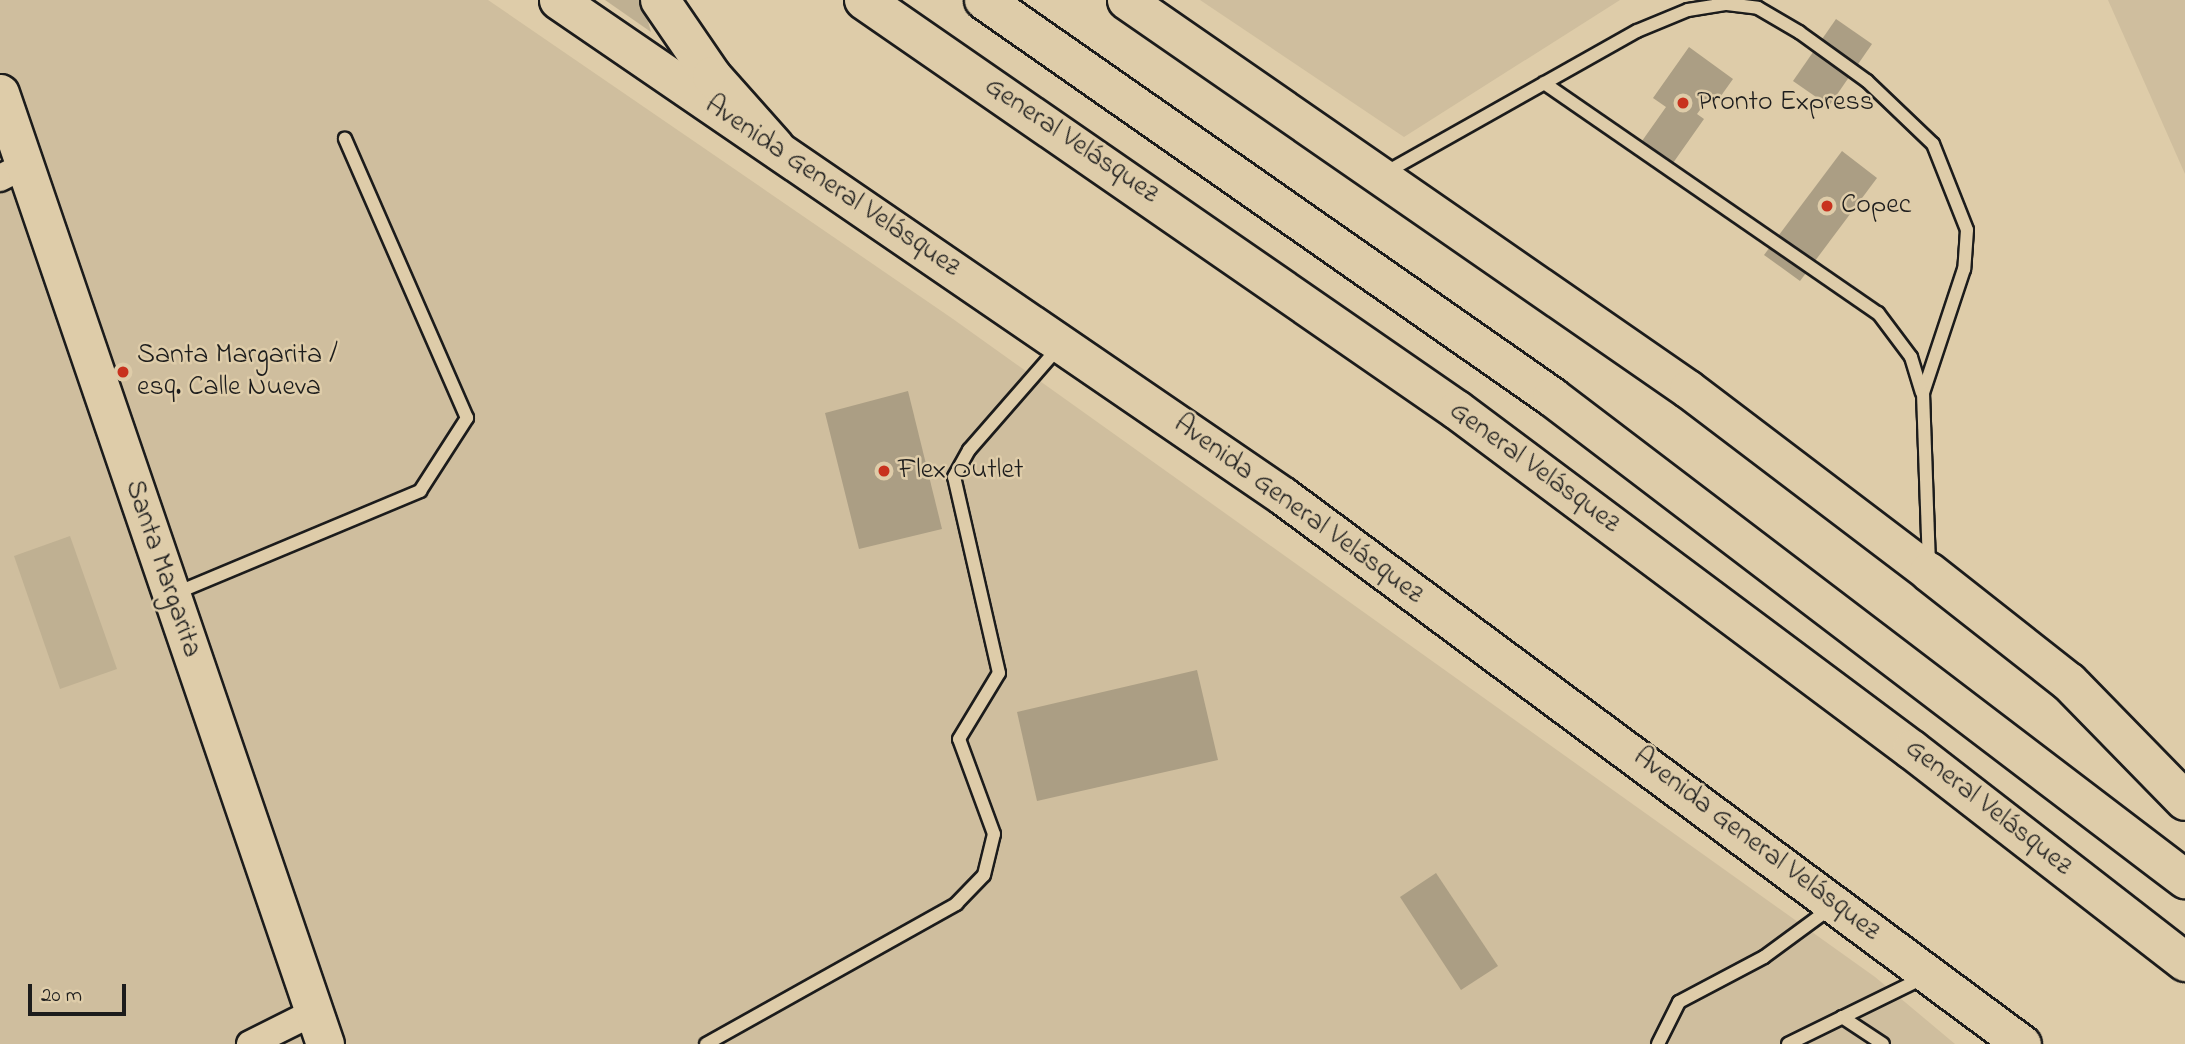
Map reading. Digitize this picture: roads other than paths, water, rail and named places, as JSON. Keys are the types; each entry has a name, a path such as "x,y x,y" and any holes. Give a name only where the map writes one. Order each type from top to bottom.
{"highway":[{"path":"660,0 712,76 775,148"},
{"name":"General Velásquez","path":"864,0 1457,410 1912,750 2185,962"},
{"path":"984,0 1638,460 2185,879"},
{"path":"1929,572 2069,682 2185,801"}],"street":[{"name":"Avenida General Velásquez","path":"558,0 1283,496 2022,1044"},
{"path":"1126,0 1688,389 1929,572"},
{"name":"Santa Margarita","path":"0,93 12,172 171,595 319,1028"},
{"path":"250,1044 319,1028"}],"lane":[{"path":"1381,176 1637,31 1688,10 1727,4 1758,8 1867,81 1933,144 1967,230 1964,268 1923,393"},
{"path":"1544,83 1878,313 1911,356 1923,393 1929,572"},
{"path":"171,595 419,491 467,418 345,139"},
{"path":"706,1044 956,904 984,875 994,834 959,739 999,673 954,477 969,450 1061,344"},
{"path":"1658,1044 1679,1002 1764,957 1835,904"},
{"path":"1788,1044 1930,975"},
{"path":"1842,1017 1883,1044"}],"place":[{"name":"Pronto Express","path":"1683,103"},
{"name":"Copec","path":"1827,206"},
{"name":"Santa Margarita / esq. Calle Nueva","path":"123,372"},
{"name":"Flex Outlet","path":"884,471"}]}
